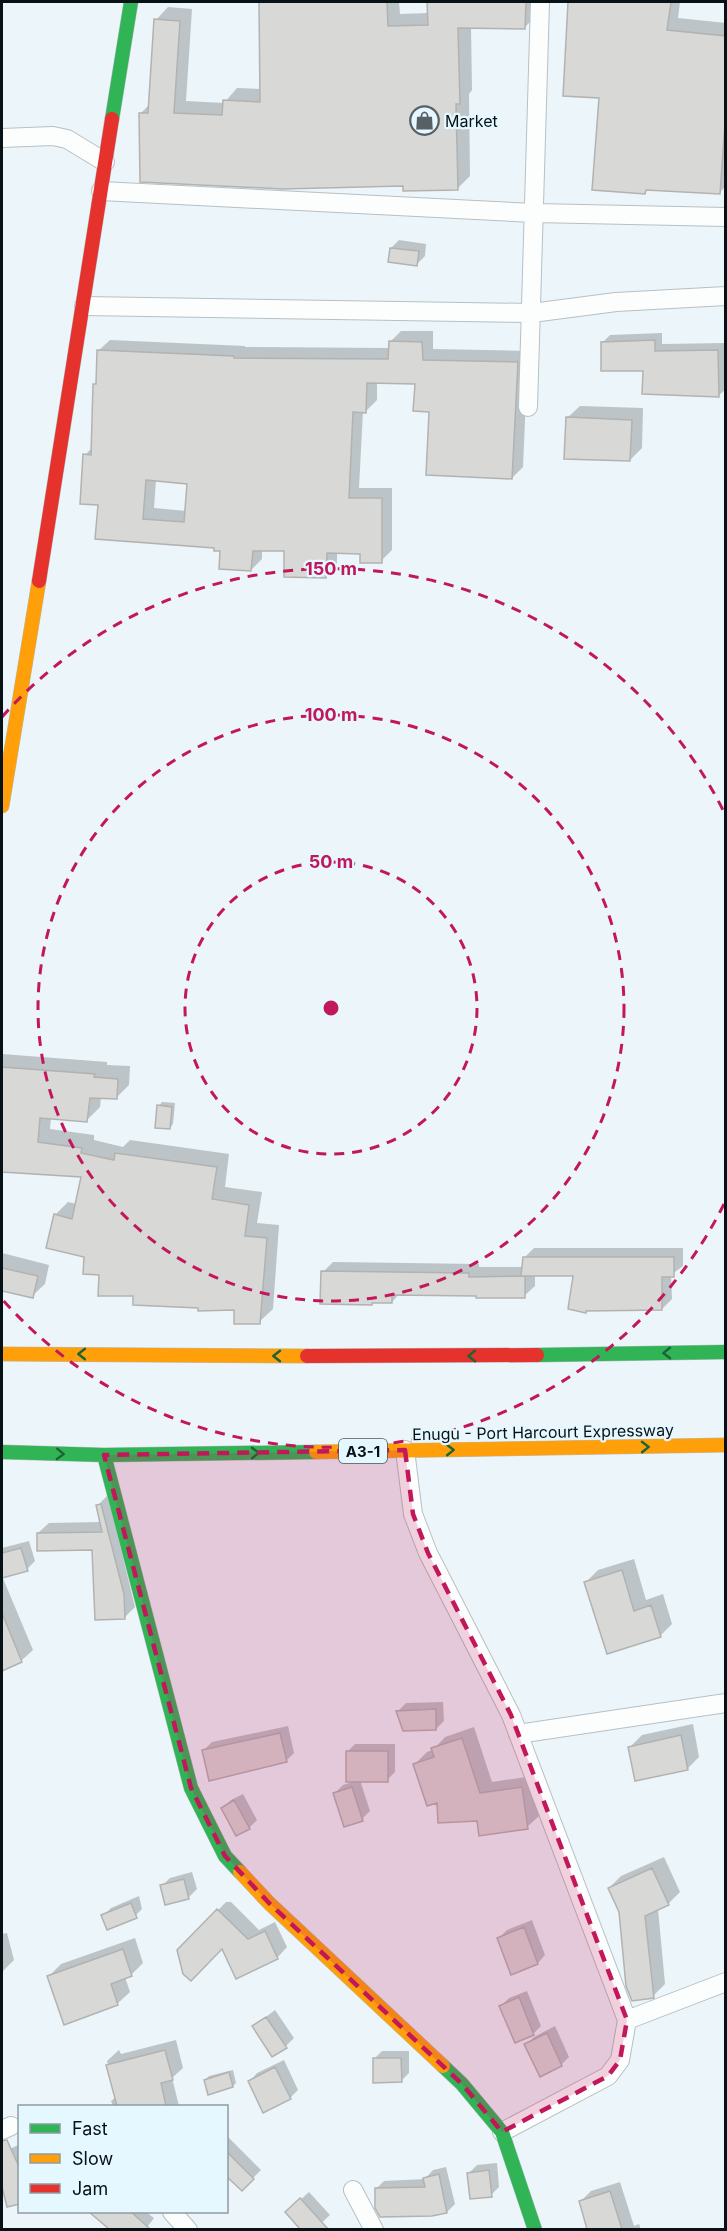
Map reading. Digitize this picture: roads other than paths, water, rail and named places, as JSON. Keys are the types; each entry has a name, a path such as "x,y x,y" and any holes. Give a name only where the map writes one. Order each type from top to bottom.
{"main road":[{"path":"2,806 131,2"},
{"path":"2,1354 394,1357 726,1352"},
{"name":"Enugu - Port Harcourt Expressway","path":"2,1452 104,1455 726,1445"},
{"path":"104,1455 191,1788 225,1856 269,1904 462,2084 502,2132 535,2229"}],"street":[{"path":"528,407 540,2"},
{"path":"2,138 52,136 67,139 105,162"},
{"path":"101,191 534,213 726,217"},
{"path":"84,306 532,313 616,302 726,296"},
{"path":"405,1450 413,1514 428,1553 511,1715 627,2020 620,2060 608,2076 502,2132"},
{"path":"518,1734 724,1708"},
{"path":"627,2020 726,1982"},
{"path":"352,2190 374,2229"},
{"path":"174,2213 188,2229"}],"place":[{"name":"Market","path":"424,121"}]}
